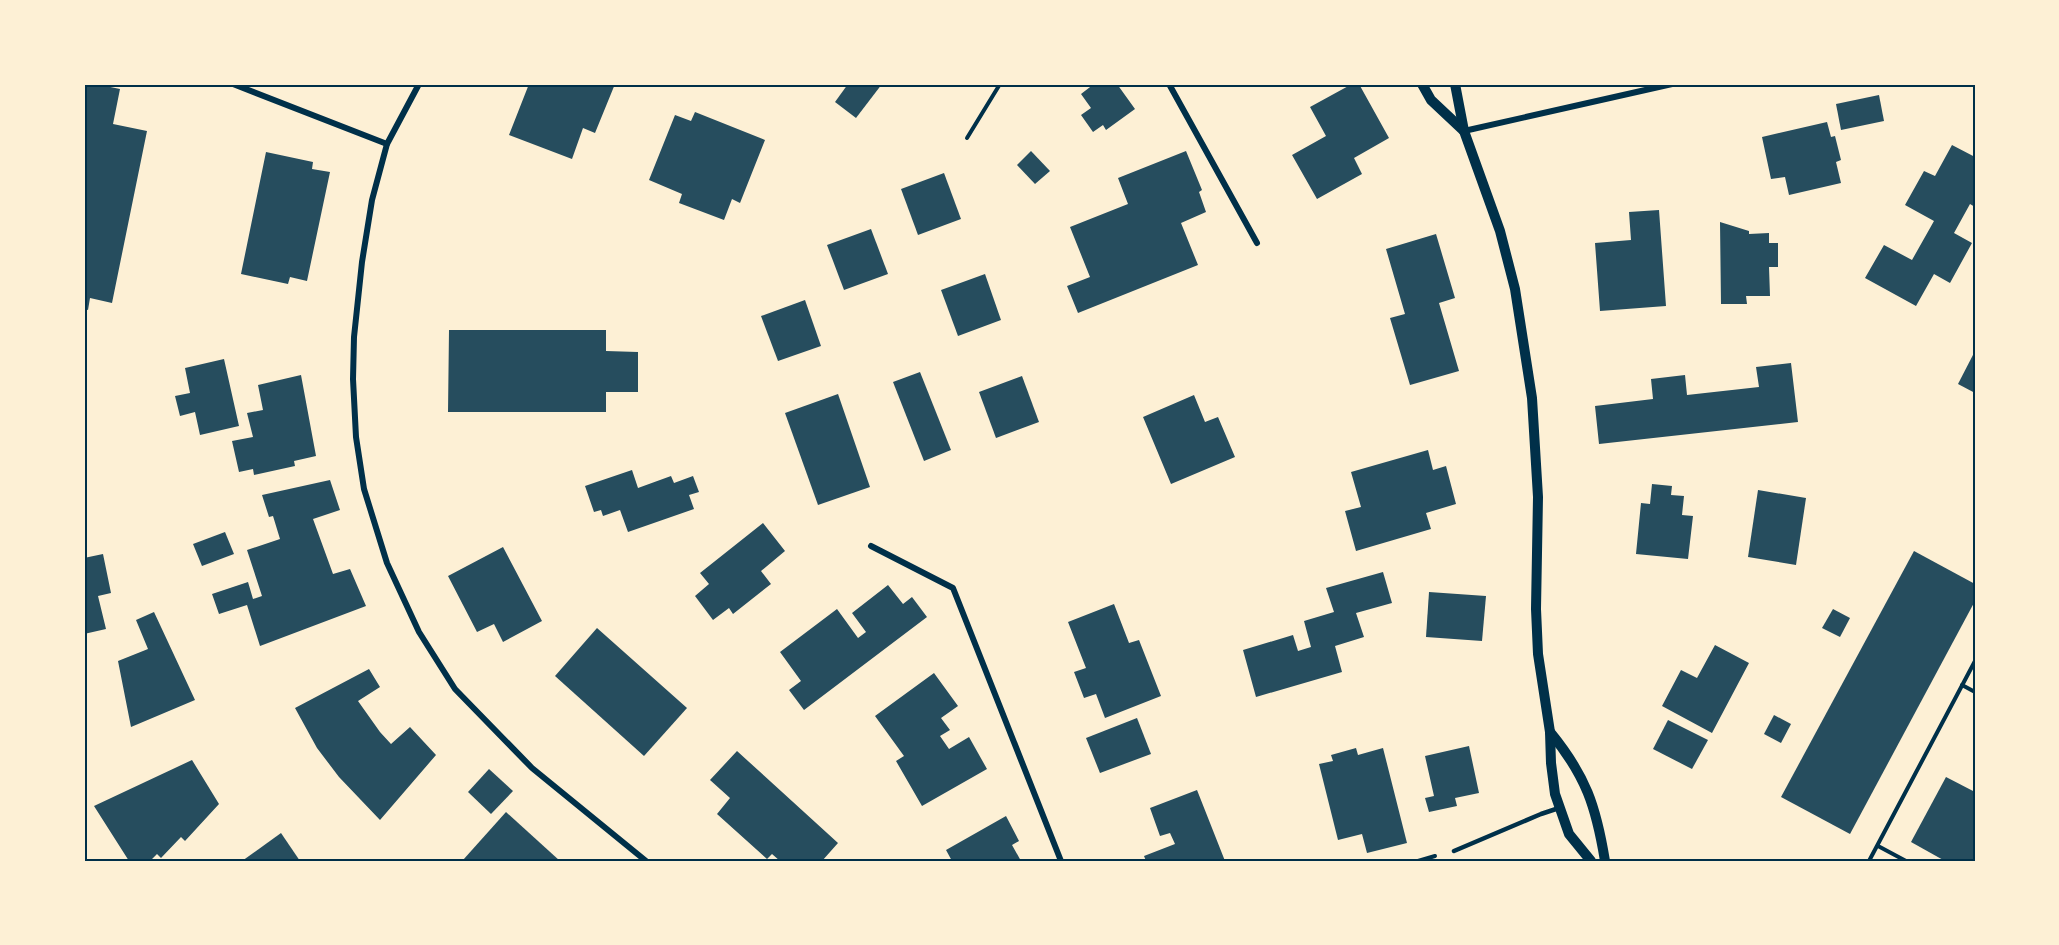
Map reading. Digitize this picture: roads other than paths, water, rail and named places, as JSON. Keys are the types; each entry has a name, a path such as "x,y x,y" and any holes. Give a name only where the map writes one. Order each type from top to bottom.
{"street":[{"path":"233,84 387,144"},
{"path":"419,84 387,144 372,200 362,262 354,337 353,379 356,437 364,489 387,563 419,632 455,689 532,768 646,861"},
{"path":"1168,84 1257,243"},
{"path":"1422,84 1431,100 1464,131"},
{"path":"1455,84 1464,131 1485,187 1515,290 1532,398 1538,497 1536,609 1538,654 1550,732 1551,763 1559,808 1569,834 1591,861"},
{"path":"1464,131 1672,84"},
{"path":"871,546 953,588 1061,861"},
{"path":"1550,732 1568,754 1585,782 1599,826 1605,861"}],"lane":[{"path":"1454,851 1559,808"}]}
